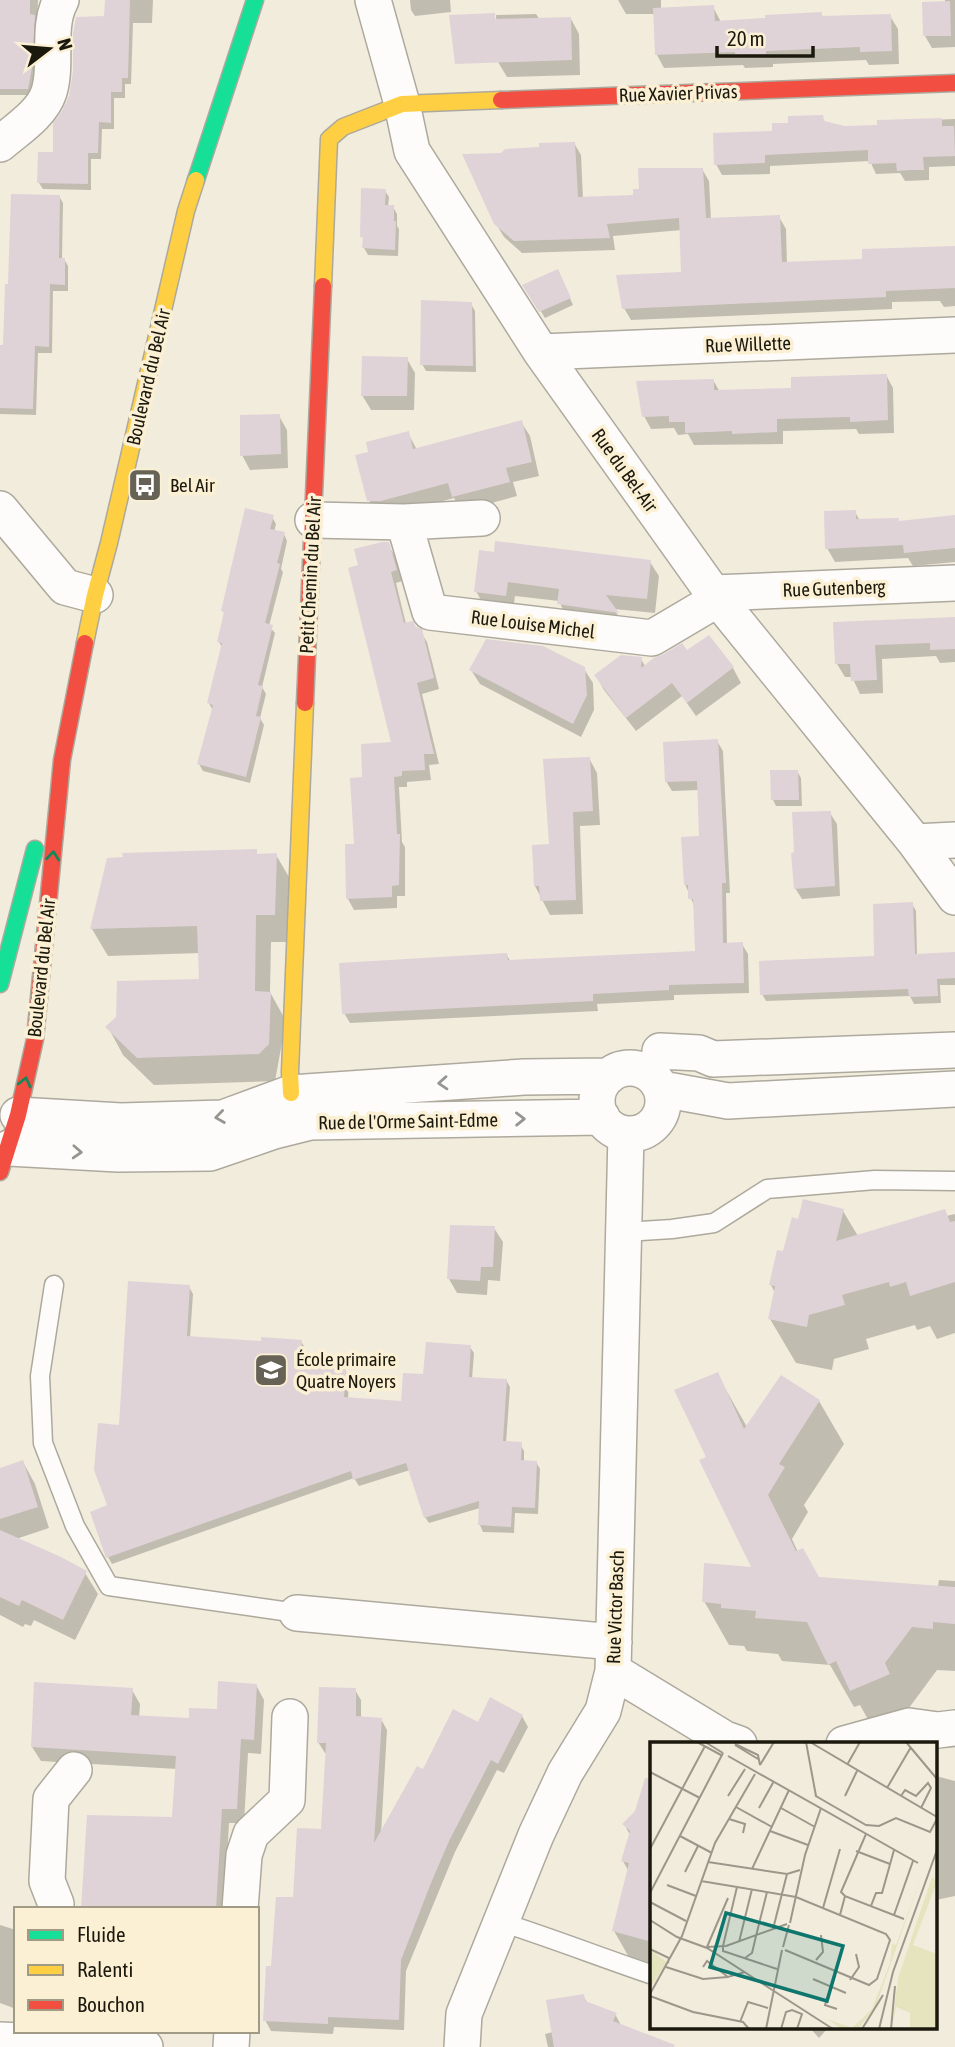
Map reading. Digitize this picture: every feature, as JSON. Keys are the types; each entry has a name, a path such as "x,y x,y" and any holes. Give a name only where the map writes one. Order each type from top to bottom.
{"street":[{"path":"0,144 37,111 48,94 52,74 55,10 61,0"},
{"name":"Boulevard du Bel Air","path":"0,984 34,853 62,760 95,595 186,211 255,0"},
{"name":"Rue du Bel-Air","path":"373,0 412,151 541,352 716,596 915,842 955,897"},
{"name":"Rue Xavier Privas","path":"402,104 955,83"},
{"name":"Petit Chemin du Bel Air","path":"291,1093 329,139 343,127 402,104"},
{"name":"Rue Willette","path":"541,352 955,335"},
{"path":"0,509 65,587 95,595"},
{"path":"313,520 404,522 482,518"},
{"name":"Rue Louise Michel","path":"404,522 430,612 652,638 716,596"},
{"name":"Rue Gutenberg","path":"716,596 955,583"},
{"name":"Boulevard du Bel Air","path":"3,1156 9,1115 35,1039 62,760"},
{"path":"915,842 955,840"},
{"path":"660,1051 699,1053 713,1059 955,1050"},
{"path":"640,1069 657,1081 662,1089 663,1107 627,1125 597,1107 597,1095 601,1085 618,1070 640,1069"},
{"name":"Rue de l'Orme Saint-Edme","path":"9,1115 121,1121 223,1118 291,1093 524,1077 609,1076"},
{"name":"Rue de l'Orme Saint-Edme","path":"662,1089 728,1101"},
{"name":"Rue de l'Orme Saint-Edme","path":"3,1156 210,1153 310,1122 627,1125 728,1101 955,1089"},
{"name":"Rue Victor Basch","path":"462,2047 464,2014 536,1835 565,1773 603,1712 613,1657 627,1125"},
{"path":"297,1614 613,1657 725,1739 733,1742"},
{"path":"240,1907 244,1855 251,1834 287,1800 290,1717"},
{"path":"852,1742 909,1727 949,1732"},
{"path":"55,1907 47,1881 51,1800 74,1770"},
{"path":"0,2040 50,2037 145,2047"}],"lane":[{"path":"625,1231 671,1229 714,1223 767,1189 875,1180 955,1181"},
{"path":"54,1285 40,1376 43,1443 75,1526 109,1586 297,1614"},
{"path":"501,1922 650,1974"}],"building":[{"path":"0,0 30,0 30,14 35,15 28,89 0,89"},
{"path":"105,0 130,0 128,78 122,78 122,92 111,92 111,123 99,122 98,153 88,153 88,184 37,183 38,152 53,152 53,123 69,96 76,17 104,16"},
{"path":"950,1 951,36 923,36 922,2"},
{"path":"714,5 715,21 822,12 822,16 891,14 892,51 860,52 860,47 766,51 766,54 735,55 735,52 655,55 653,8"},
{"path":"495,13 495,19 571,17 572,60 455,64 449,15"},
{"path":"823,115 824,121 845,126 877,125 877,120 942,118 942,126 954,126 955,156 923,157 924,170 897,171 896,163 868,164 868,150 765,155 765,163 714,165 713,133 772,131 772,123 788,123 788,116"},
{"path":"575,142 578,197 633,195 633,189 639,189 638,168 703,168 706,218 780,215 782,262 862,259 862,249 955,246 955,288 886,291 886,297 622,309 616,275 681,272 679,218 607,224 610,238 514,241 494,224 462,154 501,153 505,149 539,147 539,143"},
{"path":"361,188 386,189 385,205 394,205 395,250 362,248"},
{"path":"11,194 60,195 59,258 65,258 65,285 50,284 49,347 35,346 33,409 0,408 0,345 3,345 5,284 8,284"},
{"path":"558,269 571,298 539,312 522,285"},
{"path":"421,300 472,302 473,366 420,365"},
{"path":"362,356 408,357 407,396 361,396"},
{"path":"887,374 888,420 850,422 850,417 777,419 777,432 732,434 732,431 685,433 685,422 669,422 669,416 642,417 636,381 714,379 714,390 791,388 791,377"},
{"path":"280,414 281,454 240,456 240,415"},
{"path":"522,420 532,462 506,468 510,482 452,497 448,483 381,501 367,501 355,455 368,452 366,442 409,431 413,449"},
{"path":"245,508 274,515 270,529 285,532 265,623 273,625 258,685 263,686 256,716 261,717 246,777 197,764 213,705 207,703 222,643 217,642 224,612 221,611"},
{"path":"856,510 856,519 899,518 899,521 955,515 955,548 904,553 903,545 825,549 824,511"},
{"path":"495,541 651,560 647,599 606,595 619,613 557,604 559,589 508,582 506,596 474,592 479,550 494,552"},
{"path":"389,542 397,570 391,572 404,623 413,621 416,627 422,629 434,678 417,683 434,754 424,754 425,770 402,771 402,776 394,777 397,834 400,834 399,885 392,886 392,897 346,899 345,844 354,844 350,778 362,777 361,744 391,742 348,568 358,565 354,549"},
{"path":"955,617 955,649 930,650 930,643 875,645 877,680 851,681 850,664 835,664 833,622"},
{"path":"709,635 734,667 687,703 672,683 626,718 594,675 621,655 642,657 641,668 655,657 682,643 687,650"},
{"path":"486,639 543,646 585,667 587,695 573,724 469,670"},
{"path":"718,739 726,883 722,883 723,943 743,942 744,983 669,985 669,990 593,994 593,1001 342,1014 339,963 507,953 508,960 695,951 693,899 688,899 688,885 684,885 681,837 699,836 697,781 665,782 663,742"},
{"path":"590,757 593,811 573,812 576,900 540,901 539,886 534,886 532,845 549,844 543,759"},
{"path":"770,770 798,770 799,800 771,800"},
{"path":"831,811 835,886 794,889 792,812"},
{"path":"257,849 257,854 277,853 275,915 256,915 255,991 271,992 269,1044 259,1054 137,1058 105,1027 116,1017 117,981 199,979 197,926 90,929 107,858 123,857 122,853"},
{"path":"913,902 915,954 955,952 955,978 937,979 938,996 909,997 908,989 760,995 759,961 874,956 873,904"},
{"path":"803,1199 844,1209 836,1241 945,1209 950,1222 955,1221 955,1282 910,1296 906,1282 890,1287 889,1282 842,1295 845,1305 809,1315 807,1327 768,1319 775,1286 769,1285 777,1250 783,1251 792,1217 798,1219"},
{"path":"450,1225 495,1226 493,1267 481,1267 480,1281 447,1279"},
{"path":"128,1281 190,1285 187,1336 261,1341 261,1337 302,1340 301,1366 346,1369 344,1397 401,1401 403,1373 423,1374 426,1342 471,1345 469,1377 507,1379 503,1441 522,1442 521,1460 537,1461 535,1508 512,1507 511,1527 478,1525 479,1501 424,1518 406,1463 353,1480 351,1471 106,1558 90,1512 107,1505 94,1470 98,1423 119,1425"},
{"path":"718,1372 744,1429 781,1375 820,1400 779,1464 785,1467 768,1495 796,1551 803,1548 819,1577 955,1587 955,1624 933,1622 933,1629 912,1627 885,1663 890,1674 850,1691 836,1661 828,1665 807,1622 755,1618 756,1611 721,1608 721,1604 702,1602 704,1563 751,1567 699,1460 706,1457 674,1390"},
{"path":"23,1460 38,1507 0,1519 0,1468"},
{"path":"0,1530 87,1571 63,1620 22,1600 19,1606 0,1597"},
{"path":"218,1681 257,1684 254,1740 241,1739 237,1809 222,1809 216,1907 81,1907 87,1815 172,1817 176,1756 31,1747 34,1682 133,1688 131,1715 189,1718 189,1708 217,1709"},
{"path":"319,1687 356,1688 356,1716 382,1718 374,1843 417,1766 423,1769 453,1709 478,1722 490,1697 523,1715 498,1764 491,1760 449,1841 431,1883 401,1960 399,2020 328,2017 328,2024 263,2021 266,1966 271,1966 276,1897 293,1897 297,1828 321,1829 326,1743 317,1743"},
{"path":"645,1778 650,1779 650,1941 612,1931 629,1863 621,1861 630,1831 622,1824 635,1811"},
{"path":"584,1994 585,2001 617,2013 613,2021 675,2045 674,2047 554,2047 546,2000"}],"traffic: fast":[{"path":"196,180 255,0"},
{"path":"0,984 35,849"}],"traffic: slow":[{"path":"323,286 329,139 343,127 402,104 501,100"},
{"path":"85,643 186,211 196,180"},
{"path":"291,1093 305,703"}],"traffic: jam":[{"path":"501,100 955,83"},
{"path":"305,703 323,286"},
{"path":"0,1172 18,1115 35,1039 62,760 85,643"}],"place":[{"name":"Bel Air","path":"145,485"},
{"name":"École primaire Quatre Noyers","path":"271,1370"}]}
